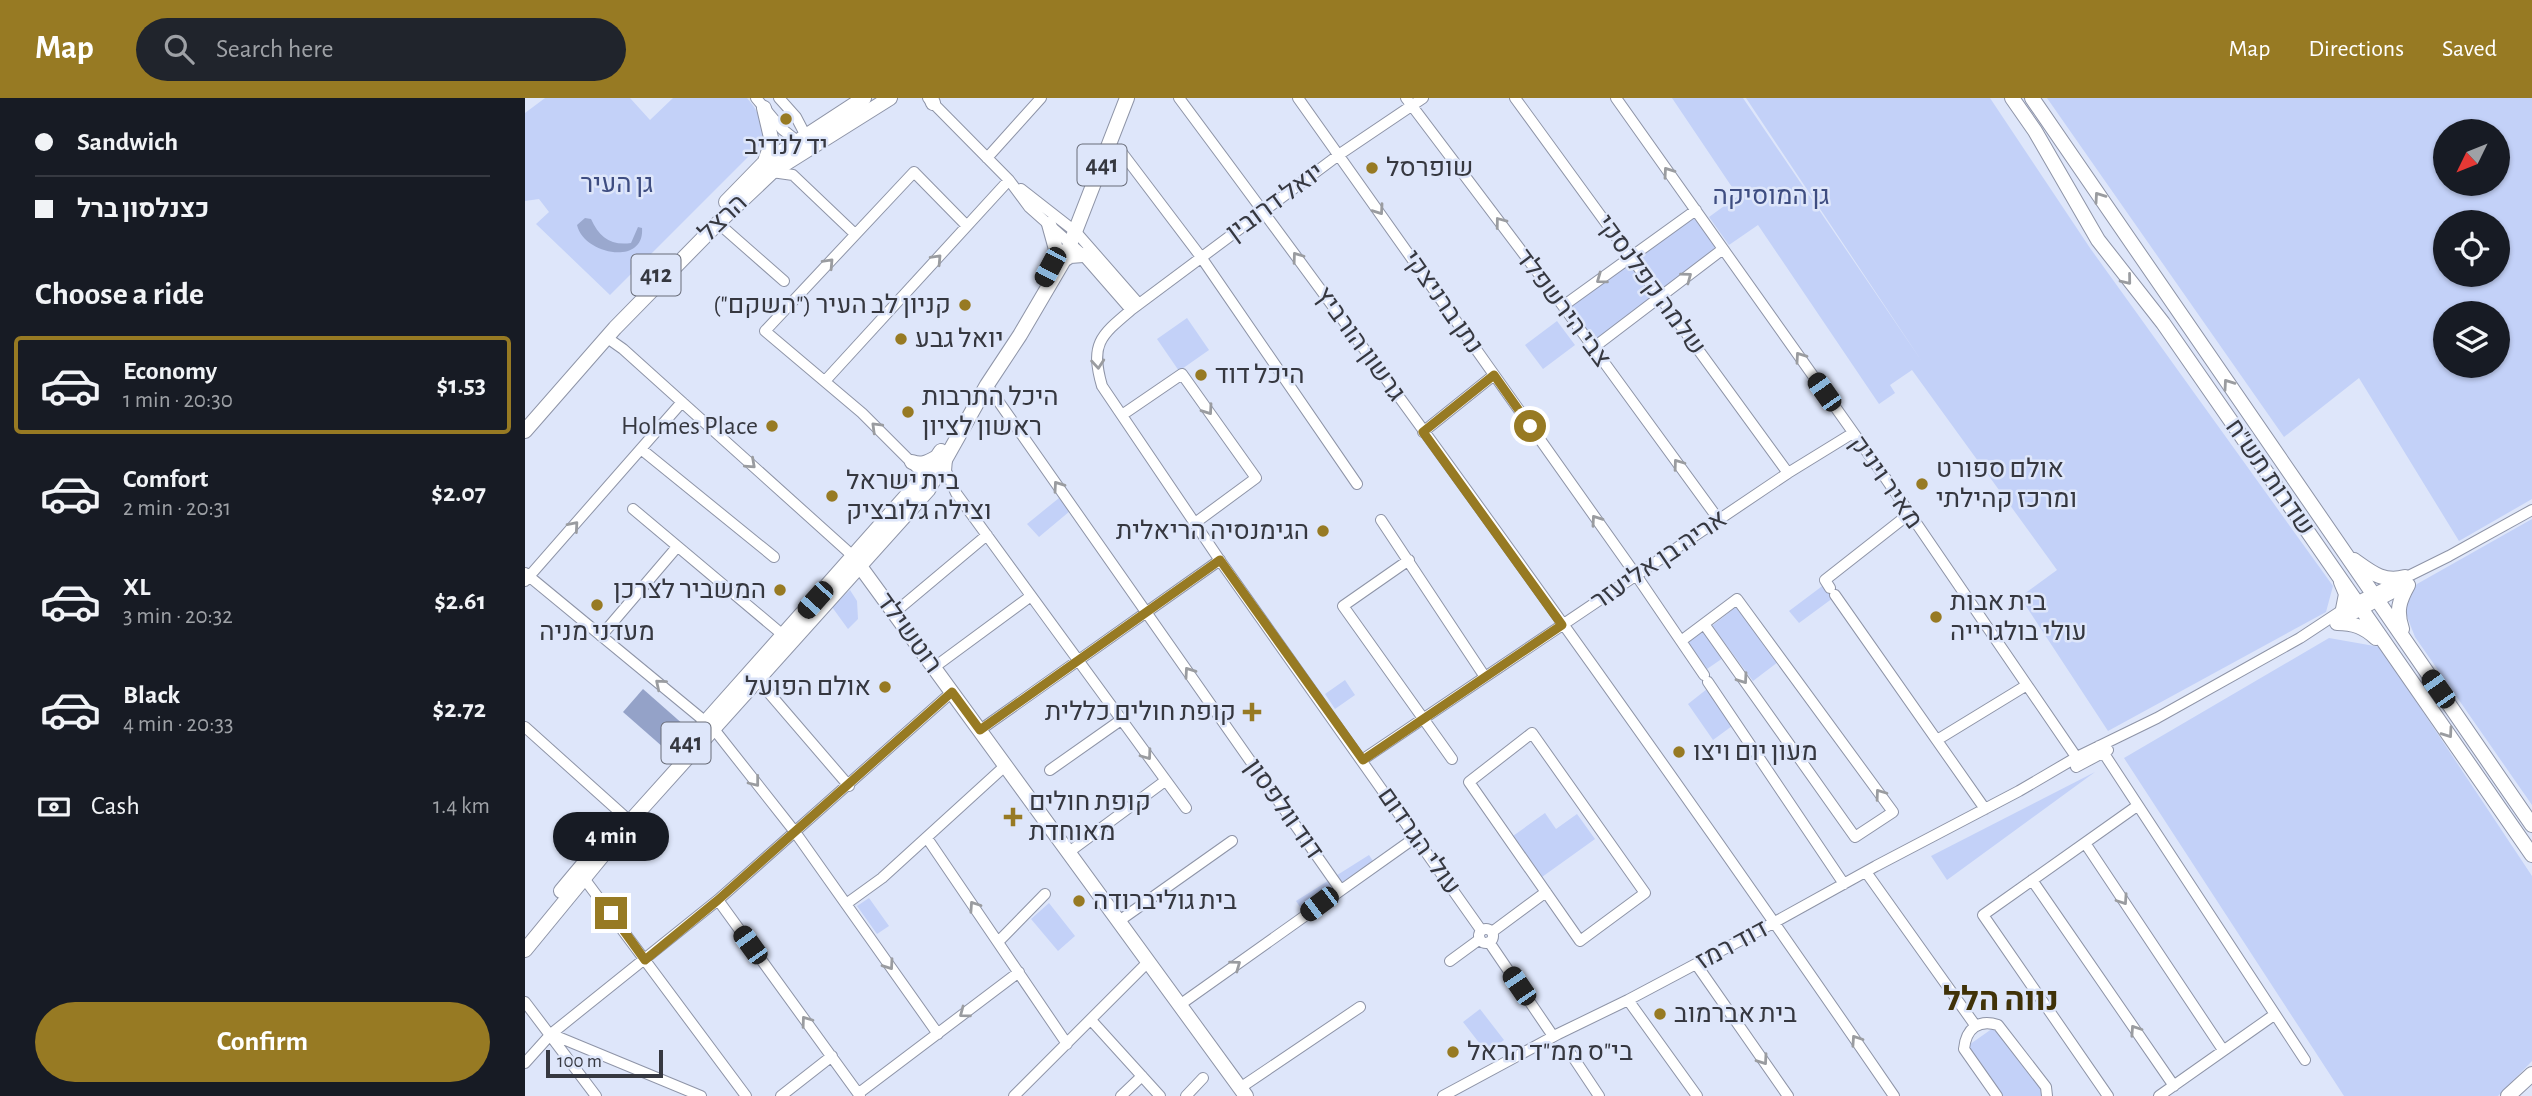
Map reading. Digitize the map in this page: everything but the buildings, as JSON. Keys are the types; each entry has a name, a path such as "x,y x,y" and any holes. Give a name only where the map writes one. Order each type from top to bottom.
{"main road":[{"name":"הרצל","path":"525,431 768,168 864,98"},
{"name":"הרצל","path":"805,142 890,98"},
{"name":"441","path":"1070,234 1121,98"},
{"name":"441","path":"942,458 1020,335 1060,257 1109,149 1128,98"},
{"name":"שדרות תש\"ח","path":"2012,98 2035,131 2098,240 2163,323 2532,855"},
{"name":"שדרות תש\"ח","path":"2032,98 2532,825"},
{"path":"760,103 772,142 768,168"},
{"name":"הרצל","path":"525,418 612,336 768,168"},
{"path":"1049,224 1060,257 1083,255"},
{"name":"441","path":"525,950 623,815 757,679 928,482 1060,257"},
{"path":"912,462 926,464 942,458"},
{"path":"2346,554 2378,577 2407,581 2398,603 2398,618 2407,644"},
{"name":"441","path":"525,935 635,816 783,635 857,561"},
{"name":"רוטשילד","path":"857,561 1243,1092"},
{"path":"2338,575 2346,594 2340,616 2365,628 2395,656"},
{"path":"2508,1096 2532,1074"}],"street":[{"path":"779,98 805,142"},
{"path":"987,158 1041,98"},
{"name":"גרשון הורביץ","path":"1179,98 1263,210 1775,922 1894,1096"},
{"name":"נתן ברניצקי","path":"1298,98 1636,575 1844,884"},
{"name":"יואל דרובין","path":"1135,307 1409,102 1423,98"},
{"name":"שלמה קפלנסקי","path":"1515,98 1788,473"},
{"name":"מאיר ויניק","path":"1616,98 1853,433 2079,761"},
{"path":"930,100 1009,180 1070,234 1135,307"},
{"name":"צבי הירשפלד","path":"1409,102 1563,306 1719,520"},
{"path":"760,103 805,142"},
{"path":"1109,149 1123,154 1201,257 1357,484"},
{"path":"768,168 793,175 855,234"},
{"path":"967,226 913,172 765,331 825,381 912,462 928,482 944,482 956,493 1187,808"},
{"path":"1009,180 1030,207 1049,224 1070,234 1083,255 1135,307"},
{"path":"825,381 1009,180"},
{"path":"1563,306 1696,210"},
{"path":"718,223 784,281"},
{"path":"1593,348 1723,249"},
{"name":"עולי הגרדום","path":"1135,307 1110,328 1098,344 1095,362 1102,386 1220,560 1363,760 1553,1036"},
{"name":"רוטשילד","path":"612,336 857,561"},
{"path":"1122,415 1182,374 1256,478 1195,523"},
{"path":"1423,432 1494,375"},
{"name":"דוד וולפסון","path":"987,385 1340,888"},
{"path":"682,402 526,577 709,725 795,832 938,1034"},
{"name":"אריה בן אליעזר","path":"1363,760 1788,473 1853,433"},
{"path":"641,449 774,557"},
{"path":"942,458 956,493"},
{"path":"633,509 783,635"},
{"name":"דוד רמז","path":"1443,1096 2101,750 2532,510"},
{"path":"1909,514 1825,580 1985,809"},
{"path":"1381,520 1485,677"},
{"path":"894,613 987,535"},
{"path":"601,636 677,547"},
{"path":"980,730 1220,560"},
{"path":"1409,561 1343,606 1452,759"},
{"path":"940,663 1031,596"},
{"path":"1681,641 1737,599 1893,812 1855,837 1704,624"},
{"path":"757,679 849,786"},
{"path":"1937,740 2027,685"},
{"path":"525,1063 551,1034 718,900 952,692"},
{"path":"1050,770 1121,720"},
{"path":"525,727 623,815"},
{"path":"1532,733 1645,893 1580,941 1546,892 1469,782 1532,733"},
{"path":"2101,750 2305,1060"},
{"path":"845,904 882,878 1006,765"},
{"path":"1069,852 1165,781"},
{"path":"2108,1096 1983,915 2137,806"},
{"path":"1181,1004 1340,888 1416,837"},
{"path":"927,838 1067,1044"},
{"path":"1119,920 1232,841"},
{"path":"2085,843 2223,1050"},
{"path":"1866,872 1975,1026"},
{"path":"581,874 746,1096"},
{"path":"2032,880 2174,1086"},
{"path":"1450,961 1546,892"},
{"path":"998,942 1045,894"},
{"path":"718,900 860,1095 1019,972"},
{"path":"1019,1094 1149,961"},
{"path":"1696,964 1788,1096"},
{"path":"1628,1000 1697,1096"},
{"path":"525,1002 596,1096"},
{"path":"1243,1092 1360,1007"},
{"path":"2159,1096 2274,1015"},
{"path":"1091,1020 1160,1096"},
{"path":"1997,1096 1964,1049 1966,1038 1975,1026 1982,1022 1999,1025 2046,1087 2047,1096"},
{"path":"551,1034 701,1096"},
{"path":"1569,1051 1599,1096"},
{"path":"781,1096 832,1056"},
{"path":"1121,1096 1142,1076"},
{"path":"1186,1096 1203,1078"}],"green space":[{"name":"גן העיר","path":"545,98 630,98 650,120 673,98 747,98 760,119 761,144 610,295 536,224 549,212 539,199 525,201 525,113"},
{"name":"גן המוסיקה","path":"1672,98 1743,98 1923,363 1746,98 1990,98 2090,248 2333,586 2326,612 2108,731 2020,597 2057,570 1912,370 1890,385 1895,393 1879,404 1758,225 1729,245 1709,217 1738,196"},
{"path":"2047,98 2532,98 2532,499 2459,541 2359,378 2284,437"},
{"path":"1695,216 1719,250 1660,293 1635,259"},
{"path":"1628,263 1654,299 1594,343 1568,307"},
{"path":"1187,318 1209,350 1179,371 1157,339"},
{"path":"1557,321 1575,345 1543,369 1525,345"},
{"path":"1059,498 1070,511 1039,537 1027,524"},
{"path":"2532,519 2532,805 2415,637 2406,604 2417,584"},
{"path":"1825,584 1833,598 1799,623 1789,611"},
{"path":"850,590 857,601 858,619 848,629 832,607"},
{"path":"1736,607 1778,662 1753,681 1712,626"},
{"path":"1703,631 1723,658 1707,669 1688,642"},
{"path":"2329,638 2380,647 2532,876 2532,1061 2498,1096 2344,1096 2124,758"},
{"path":"1345,680 1355,695 1335,709 1325,694"},
{"path":"1707,689 1732,726 1713,740 1688,704"},
{"path":"2095,772 1947,880 1931,856"},
{"path":"1545,813 1556,829 1577,814 1595,839 1542,877 1513,836"},
{"path":"1369,855 1373,861 1302,910 1296,901"},
{"path":"869,898 889,926 877,934 857,906"},
{"path":"1049,903 1075,936 1058,951 1031,919"},
{"path":"1480,1009 1504,1040 1487,1053 1463,1022"},
{"path":"1996,1026 2045,1094 2002,1096 1966,1047"}],"shaded area":[{"path":"585,218 591,219 607,239 617,243 631,243 638,227 642,228 640,240 634,248 625,252 601,249 582,235 577,225"},
{"path":"643,689 693,733 672,755 623,712"}],"place":[{"name":"יד לנדיב","path":"786,119"},
{"name":"שופרסל","path":"1372,168"},
{"name":"קניון לב העיר (\"השקם\")","path":"965,305"},
{"name":"יואל גבע","path":"901,339"},
{"name":"היכל דוד","path":"1201,375"},
{"name":"היכל התרבות ראשון לציון","path":"908,412"},
{"name":"Holmes Place","path":"772,426"},
{"name":"אולם ספורט ומרכז קהילתי","path":"1922,484"},
{"name":"בית ישראל וצילה גלובציק","path":"832,496"},
{"name":"הגימנסיה הריאלית","path":"1323,531"},
{"name":"המשביר לצרכן","path":"780,590"},
{"name":"מעדני מניה","path":"597,605"},
{"name":"בית אבות עולי בולגרייה","path":"1936,617"},
{"name":"אולם הפועל","path":"885,687"},
{"name":"קופת חולים כללית","path":"1252,712"},
{"name":"מעון יום ויצו","path":"1679,752"},
{"name":"קופת חולים מאוחדת","path":"1013,817"},
{"name":"בית גוליברודה","path":"1079,901"},
{"name":"בית אברמוב","path":"1660,1014"},
{"name":"בי\"ס ממ\"ד הראל","path":"1453,1052"}],"district":[{"name":"נווה הלל","path":"2001,1000"}],"route":[{"path":"611,913 645,960 849,786 952,692 980,730 1220,560 1363,760 1562,625 1423,432 1494,375 1530,426"}]}
